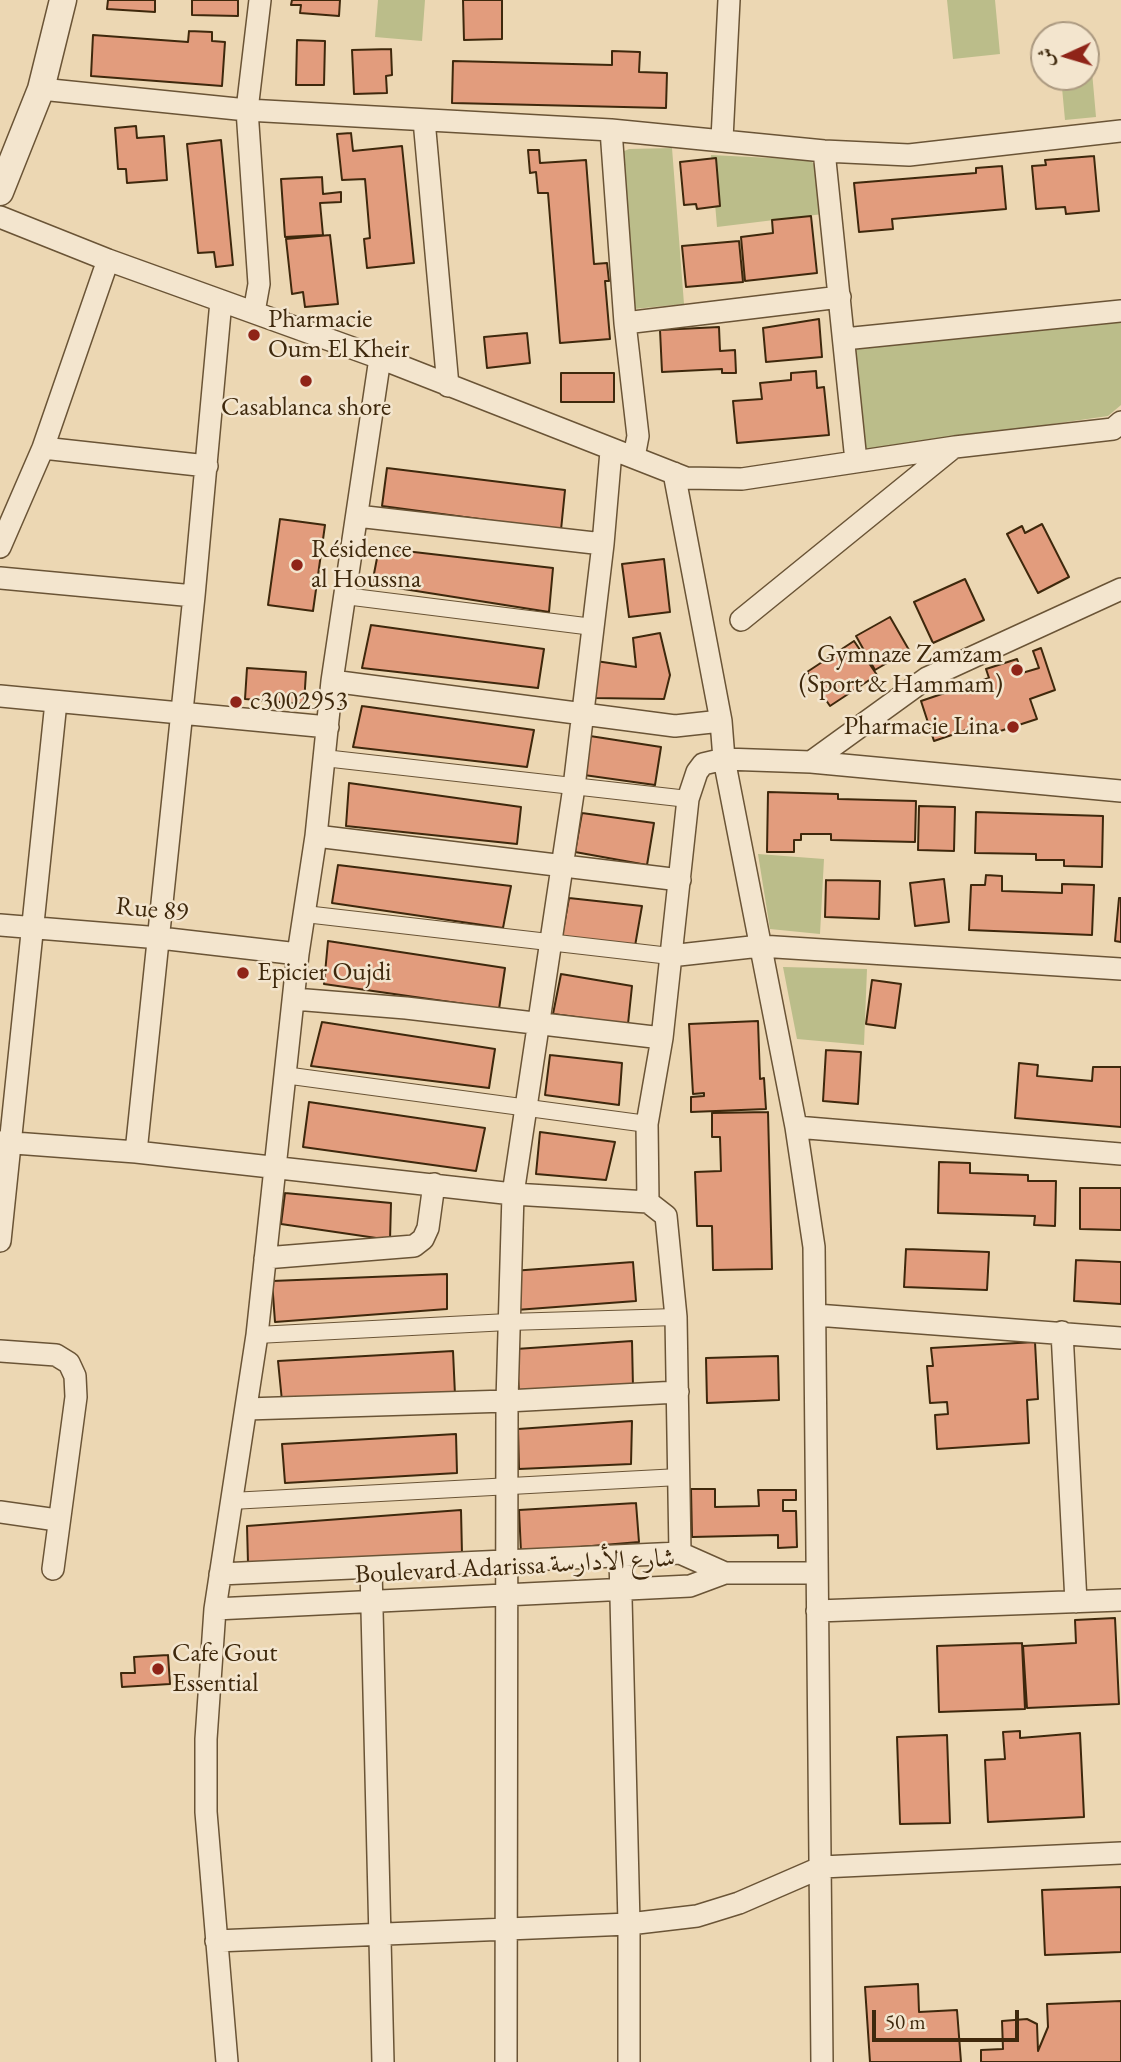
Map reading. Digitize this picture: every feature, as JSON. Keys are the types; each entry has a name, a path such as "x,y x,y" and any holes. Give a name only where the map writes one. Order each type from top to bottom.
{"street":[{"path":"0,192 41,89 63,0"},
{"path":"254,312 259,284 247,110 260,0"},
{"path":"722,139 729,0"},
{"path":"41,89 247,110 611,130 824,151 909,155 1121,131"},
{"path":"424,120 448,386"},
{"path":"611,130 625,323 638,436 634,457"},
{"path":"824,151 856,461"},
{"path":"0,217 108,260 380,358 611,451 634,457 686,478 719,481 955,447 1118,433"},
{"path":"0,547 43,448 108,260"},
{"path":"625,323 839,297"},
{"path":"136,1153 183,713 221,301"},
{"path":"844,339 1121,311"},
{"path":"226,2062 206,1812 206,1739 215,1609 257,1335 272,1170 298,954 316,836 332,681 380,358"},
{"path":"741,620 955,447"},
{"path":"43,448 207,466"},
{"path":"506,2062 507,1401 513,1194 574,787 603,544 611,451"},
{"path":"674,473 721,721 724,759 809,1204 816,1315 815,1573 822,1867 822,2062"},
{"path":"357,516 603,544"},
{"path":"0,579 194,596"},
{"path":"811,762 927,678 1121,589"},
{"path":"345,596 593,627"},
{"path":"332,681 581,716 675,726 721,721"},
{"path":"0,696 328,727"},
{"path":"0,1241 4,1143 32,928 56,702"},
{"path":"324,758 688,799"},
{"path":"648,1202 647,1124 662,1038 688,799 693,780 704,764 724,759 811,762 1121,791"},
{"path":"316,836 680,880"},
{"path":"305,914 670,956 760,946 1121,969"},
{"name":"Rue 89","path":"0,925 160,938 298,954"},
{"path":"294,999 406,1008 540,1026 662,1038"},
{"path":"284,1075 647,1124"},
{"path":"796,1127 1121,1154"},
{"path":"4,1143 136,1153 272,1170 434,1184 513,1194 648,1202 666,1216 676,1317 680,1553"},
{"path":"265,1258 414,1246 423,1239 428,1228 434,1184"},
{"path":"816,1315 1121,1338"},
{"path":"257,1335 508,1322 676,1317"},
{"path":"1062,1332 1076,1602"},
{"path":"0,1351 56,1355 69,1363 75,1376 76,1397 57,1520 53,1569"},
{"path":"246,1409 507,1401 678,1392"},
{"path":"231,1501 679,1477"},
{"path":"0,1512 57,1520"},
{"name":"Boulevard Adarissa شارع الأدارسة","path":"220,1574 680,1553 725,1573"},
{"path":"620,1557 629,1924 629,2062"},
{"path":"371,1569 383,2062"},
{"path":"725,1573 815,1573"},
{"name":"Boulevard Adarissa شارع الأدارسة","path":"215,1609 690,1586 725,1573"},
{"path":"817,1611 1121,1600"},
{"path":"216,1941 629,1924 697,1916 739,1903 822,1867 1121,1853"}],"green space":[{"path":"378,0 425,0 422,41 375,37"},
{"path":"947,0 995,0 1000,54 953,59"},
{"path":"1062,91 1094,91 1096,117 1065,120"},
{"path":"672,148 684,304 634,309 622,152 629,149"},
{"path":"711,155 811,160 817,169 823,214 717,227"},
{"path":"1121,320 1121,405 1108,416 872,450 866,448 854,349"},
{"path":"758,854 824,859 820,934 770,929"},
{"path":"783,967 867,969 864,1045 797,1039"}],"building":[{"path":"108,0 155,0 155,12 107,9"},
{"path":"192,0 238,0 238,16 192,15"},
{"path":"292,0 340,0 339,16 300,13 301,5 291,5"},
{"path":"463,0 502,0 502,39 464,40"},
{"path":"189,31 212,32 212,41 225,42 222,86 91,76 93,35 188,42"},
{"path":"297,40 325,41 324,85 296,85"},
{"path":"391,49 392,75 386,76 387,93 354,94 352,50"},
{"path":"612,51 640,52 639,72 667,73 666,108 452,103 453,61 612,65"},
{"path":"136,126 137,138 164,136 167,180 127,183 126,169 118,169 115,128"},
{"path":"351,133 353,151 402,146 414,263 367,268 364,239 370,238 365,179 342,180 337,134"},
{"path":"221,140 233,265 216,267 214,252 198,253 187,144"},
{"path":"528,150 539,150 540,163 586,160 594,264 607,263 609,281 605,281 610,339 560,343 548,193 538,193 536,172 530,173"},
{"path":"1094,156 1099,211 1066,214 1065,207 1036,209 1032,166 1046,165 1045,160"},
{"path":"716,158 720,206 697,209 696,204 684,205 680,162"},
{"path":"1002,166 1006,209 892,219 893,229 859,232 854,183 976,173 976,168"},
{"path":"322,177 323,194 341,192 341,202 320,203 323,235 285,237 281,179"},
{"path":"811,216 817,273 745,281 741,237 773,233 772,220"},
{"path":"330,235 338,304 305,307 303,292 292,294 286,239"},
{"path":"739,241 743,282 686,287 682,246"},
{"path":"819,319 822,357 766,362 763,328"},
{"path":"719,327 720,351 735,350 736,373 722,373 722,369 662,372 660,330"},
{"path":"527,333 530,363 487,368 484,337"},
{"path":"816,371 817,388 824,387 829,435 737,443 733,401 762,399 760,383 791,380 791,373"},
{"path":"561,373 614,373 614,402 561,402"},
{"path":"387,468 565,490 561,530 382,506"},
{"name":"Résidence al Houssna","path":"280,519 325,525 313,611 268,605"},
{"path":"1042,524 1069,577 1038,593 1007,534 1022,526 1025,533"},
{"path":"379,548 553,568 549,612 372,584"},
{"path":"664,559 670,612 629,617 622,564"},
{"path":"965,579 984,620 933,643 914,602"},
{"path":"890,617 909,650 875,670 856,636"},
{"path":"371,625 544,649 538,688 362,668"},
{"path":"660,633 670,675 664,699 592,698 596,661 636,667 633,638"},
{"path":"854,641 877,675 830,706 807,672"},
{"path":"1041,648 1055,690 1030,699 1037,719 991,734 987,723 934,741 921,701 989,678 986,669 1017,659 1022,673 1039,668 1033,651"},
{"path":"247,668 306,672 304,704 245,699"},
{"path":"362,706 534,730 527,767 353,747"},
{"path":"590,736 661,747 655,785 584,775"},
{"path":"349,783 521,807 517,844 346,826"},
{"path":"768,792 838,794 838,799 916,801 915,842 831,840 831,834 801,834 801,840 794,840 794,852 767,852"},
{"path":"919,806 955,807 954,851 918,850"},
{"path":"976,812 1103,816 1102,867 1064,866 1064,860 1036,860 1036,854 975,853"},
{"path":"582,813 654,823 647,865 575,852"},
{"path":"338,865 511,886 503,928 332,903"},
{"path":"986,875 1002,876 1002,891 1062,893 1062,884 1094,885 1092,935 969,930 971,885 985,885"},
{"path":"944,879 949,922 915,926 910,883"},
{"path":"826,880 880,881 879,919 825,917"},
{"path":"569,898 642,906 635,946 562,936"},
{"path":"1121,898 1121,942 1115,941"},
{"path":"328,941 505,968 499,1009 324,984"},
{"path":"561,974 632,986 628,1024 553,1014"},
{"path":"872,980 901,984 895,1028 866,1024"},
{"path":"758,1021 760,1079 764,1078 766,1109 691,1112 691,1097 704,1096 704,1093 693,1094 689,1024"},
{"path":"322,1022 495,1049 489,1088 311,1066"},
{"path":"826,1050 861,1052 858,1104 823,1101"},
{"path":"550,1055 622,1063 619,1105 545,1095"},
{"path":"1019,1063 1038,1065 1037,1076 1092,1081 1093,1067 1121,1067 1121,1127 1015,1118"},
{"path":"309,1102 485,1128 476,1171 303,1147"},
{"path":"768,1112 772,1269 713,1270 712,1226 697,1226 695,1172 721,1171 720,1137 712,1137 712,1113"},
{"path":"540,1132 615,1142 606,1180 536,1174"},
{"path":"939,1162 970,1163 970,1173 1028,1175 1028,1181 1056,1181 1055,1226 1034,1225 1035,1216 938,1213"},
{"path":"1080,1188 1121,1188 1121,1230 1080,1229"},
{"path":"285,1193 391,1203 390,1240 281,1224"},
{"path":"906,1249 989,1252 987,1290 904,1287"},
{"path":"1076,1260 1121,1262 1121,1304 1074,1301"},
{"path":"633,1262 636,1301 516,1310 512,1271"},
{"path":"447,1274 447,1309 275,1322 272,1281"},
{"path":"632,1341 633,1388 519,1393 516,1349"},
{"path":"1035,1342 1038,1399 1027,1400 1029,1443 937,1449 935,1415 948,1414 947,1402 930,1403 927,1366 933,1366 931,1348"},
{"path":"453,1351 455,1395 282,1401 278,1361"},
{"path":"778,1356 779,1400 707,1403 706,1358"},
{"path":"632,1421 631,1464 519,1469 518,1429"},
{"path":"456,1434 457,1473 285,1483 282,1444"},
{"path":"691,1489 715,1489 715,1507 759,1506 758,1490 796,1490 796,1500 783,1500 783,1511 796,1511 797,1547 778,1548 778,1535 692,1537"},
{"path":"636,1503 639,1542 521,1552 519,1510"},
{"path":"461,1510 462,1554 248,1563 247,1526"},
{"path":"1115,1618 1119,1704 1027,1708 1023,1646 1076,1643 1075,1620"},
{"path":"1022,1643 1025,1709 939,1712 937,1646"},
{"path":"168,1655 170,1684 122,1687 121,1673 135,1673 134,1657"},
{"path":"1020,1731 1020,1738 1080,1733 1084,1817 988,1822 985,1760 1005,1759 1003,1732"},
{"path":"947,1735 950,1823 900,1824 897,1737"},
{"path":"1121,1887 1121,1952 1045,1955 1042,1890"},
{"path":"918,1984 919,2012 957,2010 961,2062 870,2062 865,1987"},
{"path":"1121,2001 1121,2062 981,2062 981,2050 1003,2049 1002,2021 1027,2019 1037,2024 1038,2051 1048,2027 1047,2004"}],"place":[{"name":"Pharmacie Oum El Kheir","path":"254,335"},
{"name":"Casablanca shore","path":"306,381"},
{"name":"Résidence al Houssna","path":"297,565"},
{"name":"Gymnaze Zamzam (Sport & Hammam)","path":"1017,670"},
{"name":"c3002953","path":"236,702"},
{"name":"Pharmacie Lina","path":"1013,727"},
{"name":"Epicier Oujdi","path":"243,973"},
{"name":"Cafe Gout Essential","path":"158,1669"}]}
